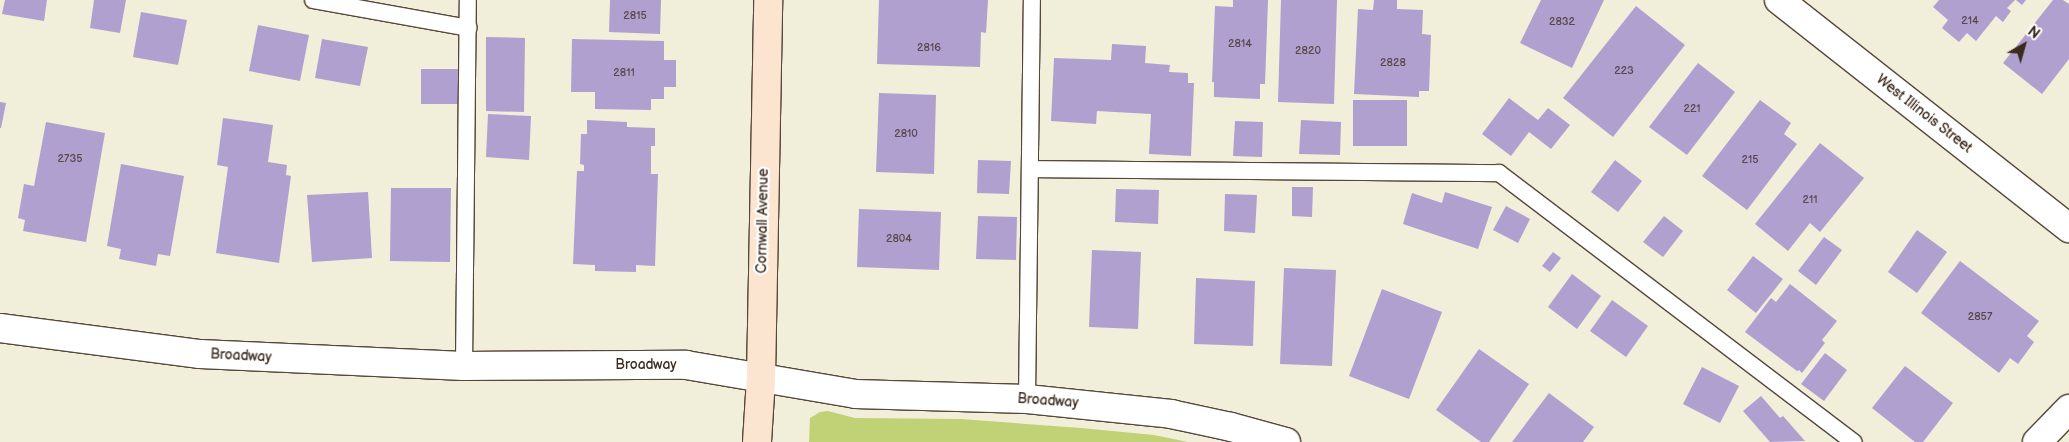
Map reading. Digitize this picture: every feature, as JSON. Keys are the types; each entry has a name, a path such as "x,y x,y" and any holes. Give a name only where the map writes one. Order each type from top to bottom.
{"main road":[{"name":"Cornwall Avenue","path":"757,442 761,378 768,0"}],"street":[{"name":"West Illinois Street","path":"1779,0 2069,228"},
{"name":"Broadway","path":"0,328 200,354 464,366 686,365 855,394 1027,399 1171,414 1231,426 1286,442"},
{"path":"2037,442 2069,409"}],"lane":[{"path":"313,0 468,28"},
{"path":"464,366 468,0"},
{"path":"1027,399 1032,0"},
{"path":"1030,168 1499,174 1853,442"}],"green space":[{"path":"828,411 855,418 961,419 1081,428 1154,435 1188,442 809,442 810,418 820,412"}],"building":[{"path":"5,0 47,0 44,21 2,14"},
{"path":"94,0 126,0 120,33 90,28"},
{"path":"610,0 661,0 660,34 609,32"},
{"path":"879,0 988,0 986,33 981,32 980,67 877,64"},
{"path":"1233,0 1268,0 1265,84 1260,84 1260,99 1214,97 1214,82 1212,82 1215,6 1233,7"},
{"path":"1281,0 1337,0 1334,104 1278,102"},
{"path":"1374,0 1397,0 1397,9 1423,10 1422,34 1431,35 1429,91 1419,91 1419,97 1354,94 1358,9 1373,10"},
{"path":"1541,0 1604,0 1572,68 1520,43"},
{"path":"1939,0 2015,0 2007,8 2011,11 2003,22 1996,16 1976,41 1967,33 1959,42 1942,28 1948,20 1933,7"},
{"path":"2016,0 2026,0 2022,5"},
{"path":"2053,0 2063,0 2069,4 2069,59 2042,94 2003,63"},
{"path":"1636,6 1685,45 1613,137 1563,98"},
{"path":"141,12 187,20 178,65 133,57"},
{"path":"258,25 309,35 300,81 249,71"},
{"path":"486,37 525,38 524,112 486,111"},
{"path":"322,39 368,47 360,86 315,78"},
{"path":"572,39 664,41 664,60 676,60 676,87 664,87 664,99 651,99 651,110 595,109 595,92 571,92"},
{"path":"1112,44 1146,46 1145,63 1170,65 1169,72 1188,73 1188,83 1194,83 1191,156 1149,154 1151,114 1097,111 1096,124 1051,121 1054,58 1111,60"},
{"path":"1698,63 1735,92 1687,155 1649,127"},
{"path":"421,69 458,69 458,104 421,104"},
{"path":"879,93 936,95 934,174 876,172"},
{"path":"1509,98 1538,120 1548,108 1570,125 1551,149 1529,132 1511,156 1482,134"},
{"path":"1353,100 1407,100 1407,146 1353,146"},
{"path":"1760,100 1791,123 1784,134 1797,144 1747,210 1702,176"},
{"path":"0,102 6,103 1,128 0,128"},
{"path":"488,114 531,116 529,160 486,157"},
{"path":"223,118 273,125 268,162 287,165 286,175 291,176 279,263 216,253 228,167 217,165"},
{"path":"587,120 627,122 627,127 655,128 655,146 651,146 651,174 658,174 655,266 636,265 636,272 595,271 595,265 573,264 577,171 584,171 584,165 580,164 581,134 587,134"},
{"path":"1301,120 1341,122 1340,155 1299,154"},
{"path":"1235,121 1263,122 1262,157 1233,156"},
{"path":"46,122 105,133 86,242 23,231 25,220 18,218 24,184 34,186"},
{"path":"1820,143 1864,178 1820,232 1810,223 1788,251 1755,224"},
{"path":"978,160 1011,161 1009,194 977,193"},
{"path":"1615,160 1642,181 1618,212 1591,192"},
{"path":"121,164 184,176 170,256 158,254 156,266 119,259 121,249 107,246"},
{"path":"1292,187 1313,187 1312,217 1292,216"},
{"path":"391,188 451,188 450,262 390,261"},
{"path":"1116,189 1159,190 1158,224 1115,222"},
{"path":"368,192 372,258 312,262 307,195"},
{"path":"1445,192 1492,207 1478,249 1403,224 1412,193 1442,203"},
{"path":"1225,194 1257,195 1255,233 1224,231"},
{"path":"1506,206 1530,219 1518,243 1493,230"},
{"path":"859,209 941,212 939,270 857,267"},
{"path":"978,216 1017,217 1016,260 976,259"},
{"path":"1664,216 1683,231 1663,257 1643,242"},
{"path":"1917,230 1947,252 1917,293 1888,272"},
{"path":"1824,237 1842,250 1816,285 1798,271"},
{"path":"1092,250 1141,252 1138,329 1089,327"},
{"path":"1553,252 1561,258 1550,272 1542,266"},
{"path":"1753,256 1783,279 1756,313 1727,290"},
{"path":"1960,261 2039,321 2027,336 2034,342 2018,364 2010,358 1999,373 1921,313"},
{"path":"1284,268 1336,270 1332,366 1280,364"},
{"path":"1572,274 1601,296 1577,329 1548,307"},
{"path":"1196,278 1255,281 1253,346 1194,344"},
{"path":"1790,284 1837,321 1822,340 1825,343 1802,373 1745,332 1771,298 1776,302"},
{"path":"1382,289 1442,312 1409,399 1349,376"},
{"path":"1612,300 1648,326 1626,357 1590,331"},
{"path":"1479,349 1529,384 1489,442 1481,442 1436,410"},
{"path":"1825,353 1847,370 1824,401 1801,384"},
{"path":"1905,366 1953,403 1923,442 1915,442 1872,408"},
{"path":"1702,367 1739,386 1720,423 1683,404"},
{"path":"1549,393 1594,427 1583,442 1512,442"},
{"path":"1761,396 1780,418 1783,416 1805,441 1770,442 1743,411"}]}
